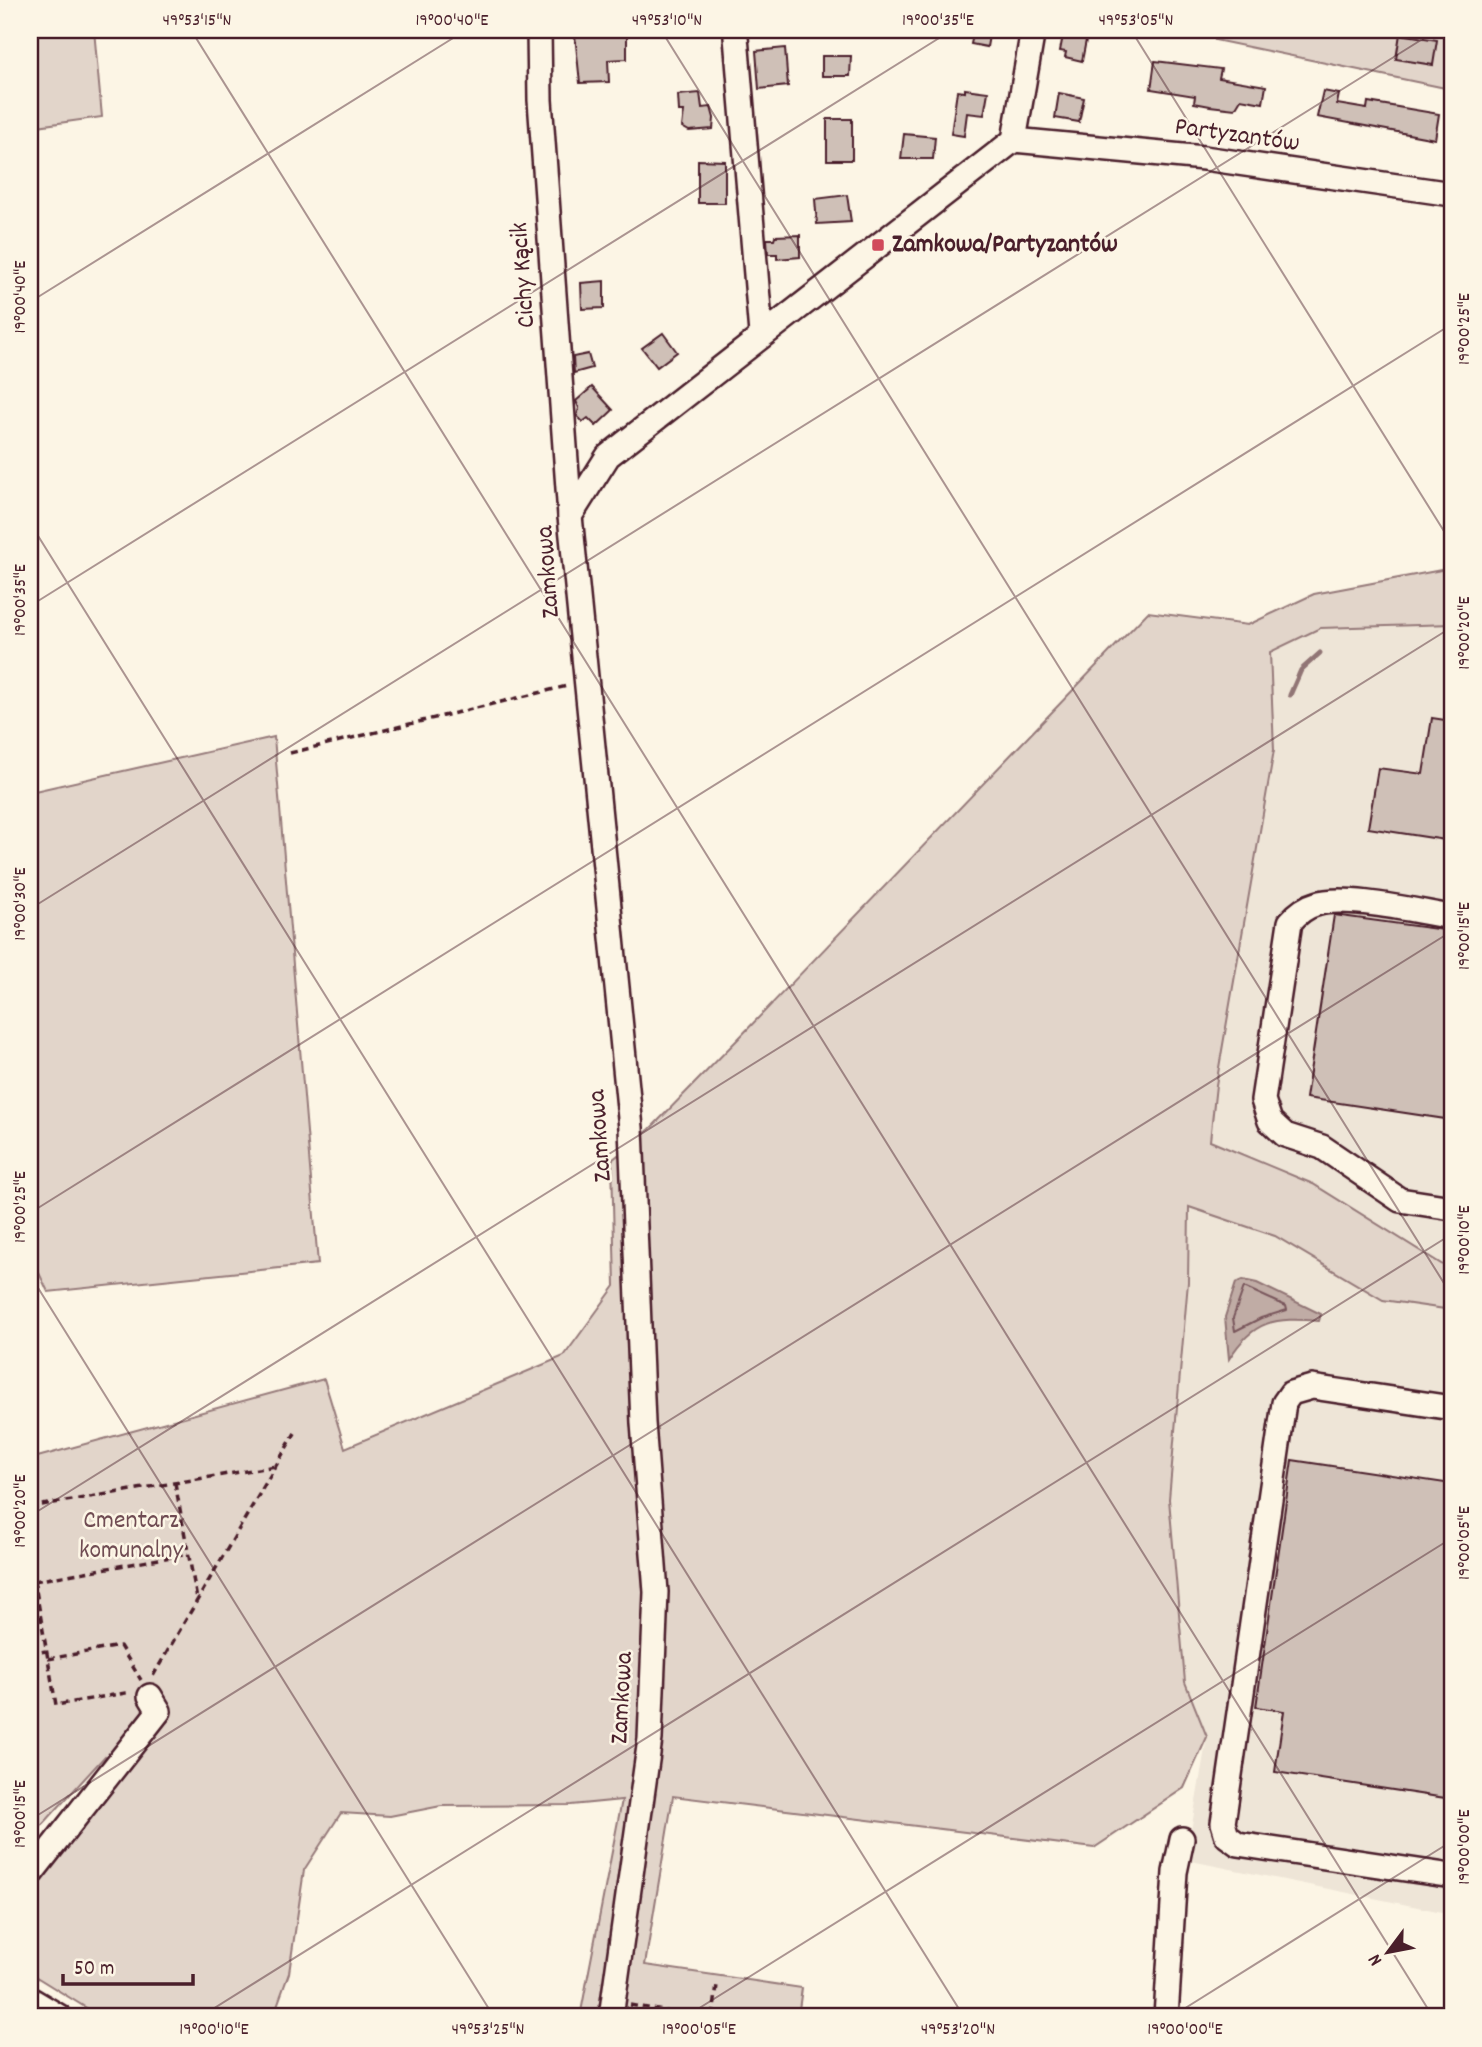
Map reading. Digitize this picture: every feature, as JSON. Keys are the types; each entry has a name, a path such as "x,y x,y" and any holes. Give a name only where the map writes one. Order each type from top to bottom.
{"street":[{"name":"Cichy Kącik","path":"539,30 541,114 570,516"},
{"path":"1014,140 1033,30"},
{"path":"736,37 761,334"},
{"name":"Zamkowa","path":"611,2017 650,1740 656,1592 643,1423 631,1128 570,516 608,456 761,334 1014,140"},
{"name":"Partyzantów","path":"1014,140 1204,158 1452,194"},
{"path":"1452,917 1340,901 1316,904 1300,912 1290,922 1263,1100 1270,1121 1285,1135 1322,1147 1400,1200 1452,1208"},
{"path":"1452,1408 1312,1387 1291,1393 1284,1403 1223,1823 1227,1836 1238,1844 1452,1876"},
{"path":"30,1875 159,1711 148,1693"},
{"path":"1166,2017 1175,1872 1182,1839"},
{"path":"30,1999 60,2017"}],"path":[{"path":"290,753 586,682"},
{"path":"148,1693 197,1601 295,1433"},
{"path":"30,1507 276,1466"},
{"path":"175,1482 197,1601"},
{"path":"34,1581 188,1554"},
{"path":"30,1556 56,1705 148,1693"},
{"path":"48,1659 120,1646 148,1693"},
{"path":"30,1654 46,1651"},
{"path":"30,1819 37,1817"},
{"path":"713,2017 717,1985"},
{"path":"630,2017 630,2005 681,2014"}],"shaded area":[{"path":"1452,624 1452,1267 1444,1265 1372,1223 1313,1184 1210,1142 1216,1085 1274,750 1270,651 1320,628"},
{"path":"1189,1206 1275,1236 1383,1300 1452,1310 1452,1914 1186,1860 1207,1737 1185,1682 1169,1499 1188,1282"}],"green space":[{"path":"30,30 94,30 102,117 30,127"},
{"path":"1217,30 1452,30 1450,89 1215,40"},
{"name":"Cmentarz komunalny","path":"1452,568 1452,624 1320,628 1270,652 1274,750 1216,1085 1210,1141 1313,1184 1443,1265 1452,1267 1452,1310 1383,1300 1275,1236 1189,1207 1188,1282 1169,1499 1185,1682 1207,1737 1184,1788 1094,1848 673,1796 645,1965 802,1988 798,2017 619,2017 653,1797 632,1799 599,2017 580,2017 622,1800 571,1805 441,1806 390,1816 341,1813 304,1870 289,1973 273,2017 101,2017 30,1973 30,1892 121,1775 105,1756 35,1833 30,1834 30,1459 324,1379 345,1448 564,1356 615,1286 612,1160 650,1129 1148,612 1248,625 1314,594"},
{"path":"274,737 318,1264 48,1292 30,1254 30,792"}],"water":[{"path":"1243,1280 1257,1283 1321,1314 1319,1321 1290,1320 1266,1324 1247,1336 1229,1359 1225,1317 1236,1283"}],"building":[{"path":"974,30 990,30 987,47 971,44"},
{"path":"1064,30 1088,30 1082,61 1065,57 1066,52 1060,51"},
{"path":"627,33 627,59 608,60 609,82 580,83 575,35"},
{"path":"1400,34 1437,40 1433,65 1396,59"},
{"path":"785,48 788,86 759,89 756,51"},
{"path":"822,56 851,56 850,76 822,76"},
{"path":"1155,61 1221,69 1219,78 1266,86 1263,103 1241,99 1235,109 1210,106 1194,103 1195,96 1151,89"},
{"path":"965,89 988,92 984,115 967,113 964,136 951,134 957,91 965,92"},
{"path":"1323,91 1339,94 1337,104 1367,109 1368,102 1439,114 1435,139 1317,117"},
{"path":"700,93 702,108 711,107 713,129 689,131 682,127 684,111 679,111 678,95"},
{"path":"1059,93 1084,98 1079,122 1055,118"},
{"path":"827,119 852,119 852,160 827,160"},
{"path":"904,134 935,137 933,159 901,159"},
{"path":"698,160 725,161 725,203 698,203"},
{"path":"847,195 851,222 817,224 815,199"},
{"path":"800,235 800,257 777,259 777,254 768,254 767,239"},
{"path":"604,281 604,308 582,309 581,283"},
{"path":"663,333 677,352 657,367 642,348"},
{"path":"588,354 592,368 574,373 573,357"},
{"path":"592,387 613,410 596,426 588,418 583,422 577,416 579,408 576,401"},
{"path":"1432,718 1452,721 1452,841 1368,828 1378,768 1423,774"},
{"path":"1334,915 1452,931 1452,1120 1306,1098"},
{"path":"1292,1460 1452,1484 1452,1799 1275,1772 1284,1711 1256,1707"}],"waterway":[{"path":"1290,695 1301,670 1320,653"}],"place":[{"name":"Zamkowa/Partyzantów","path":"878,245"}]}
